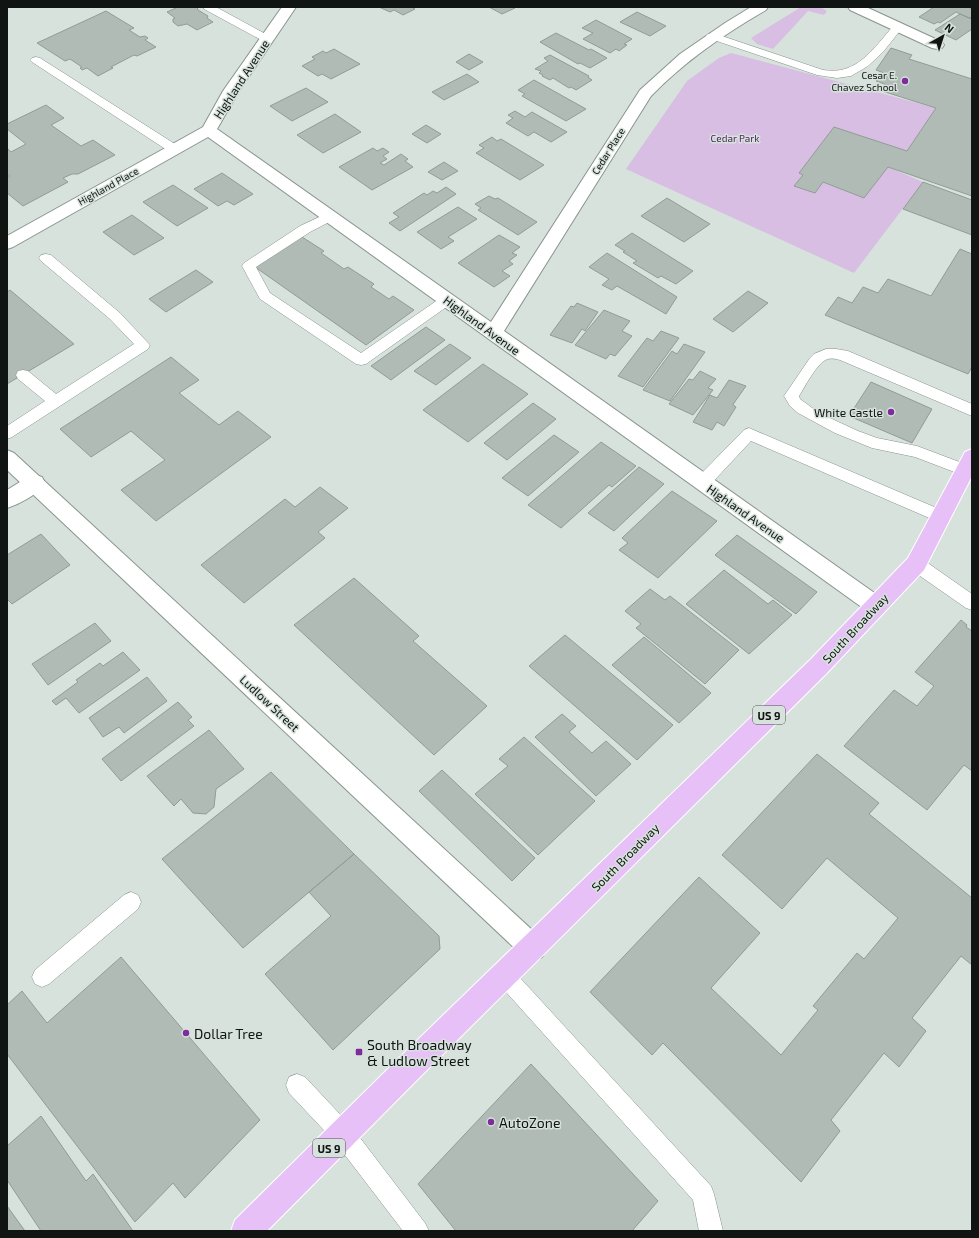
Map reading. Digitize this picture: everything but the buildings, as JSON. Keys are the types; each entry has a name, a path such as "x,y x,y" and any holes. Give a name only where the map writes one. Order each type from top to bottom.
{"main road":[{"name":"South Broadway","path":"259,1226 342,1134 818,667 916,564 968,464"}],"street":[{"name":"Highland Avenue","path":"289,7 231,91 209,130 876,605"},
{"name":"Cedar Place","path":"494,333 644,93 662,74 698,46 761,7"},
{"path":"855,7 937,45"},
{"name":"Highland Place","path":"7,243 209,130"},
{"name":"Ludlow Street","path":"7,458 533,948"},
{"path":"7,500 35,483"}],"lane":[{"path":"208,7 267,39"},
{"path":"712,36 822,73 837,75 858,69 867,62 898,27"},
{"path":"36,60 174,149"},
{"path":"330,216 305,229 249,266 265,296 361,360 447,300"},
{"path":"7,433 144,345 115,316 46,258"},
{"path":"968,464 872,442 810,415 798,407 792,400 791,396 816,360 823,355 833,354 843,355 972,410"},
{"path":"23,375 54,402"},
{"path":"703,482 749,434 940,516"},
{"path":"916,564 972,603"},
{"path":"42,977 131,902"},
{"path":"504,976 703,1194 711,1231"},
{"path":"297,1085 342,1134 417,1231"}],"green space":[{"path":"801,7 820,7 827,11 824,15 808,11 773,49 757,44 751,38"},
{"name":"Cedar Park","path":"731,53 936,108 907,151 834,127 799,173 803,175 794,186 815,193 823,182 864,198 888,167 923,182 854,273 626,169 687,81 719,58"}],"place":[{"name":"Cesar E. Chavez School","path":"905,81"},
{"name":"White Castle","path":"891,412"},
{"name":"Dollar Tree","path":"186,1033"},
{"name":"South Broadway & Ludlow Street","path":"359,1052"},
{"name":"AutoZone","path":"491,1122"}]}
